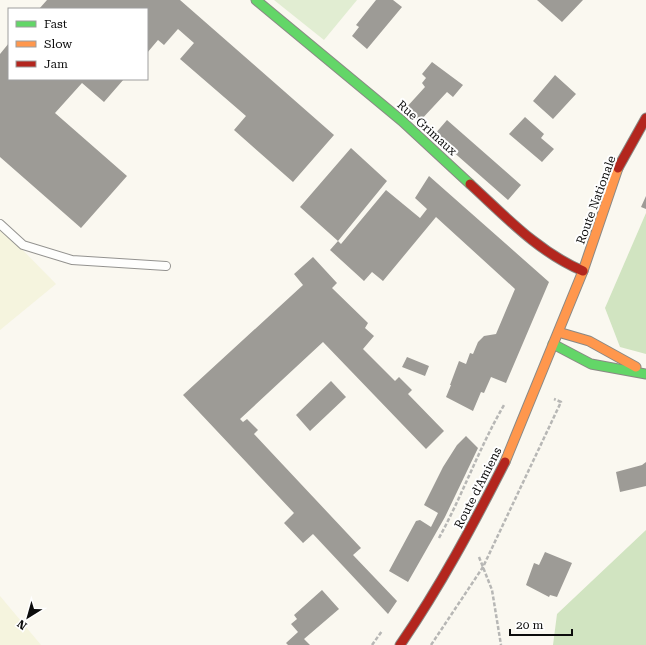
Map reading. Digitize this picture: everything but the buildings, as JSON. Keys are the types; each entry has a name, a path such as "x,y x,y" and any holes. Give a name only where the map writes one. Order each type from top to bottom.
{"street":[{"name":"Rue Grimaux","path":"256,0 402,121 538,246 564,263 583,271"},
{"name":"Route Nationale","path":"558,332 583,271 620,162 646,118"},
{"name":"Route d'Amiens","path":"400,645 426,607 469,532 511,449 558,332"},
{"path":"558,332 575,335 598,344 646,374"},
{"path":"554,344 569,354 591,364 646,374"}],"lane":[{"path":"0,224 23,245 72,260 166,266"}],"path":[{"path":"437,541 456,507 486,436 505,404"},
{"path":"469,532 492,590 502,645"},
{"path":"372,645 385,627"}],"green space":[{"path":"274,0 357,0 324,40"},
{"path":"646,213 646,354 620,347 605,308"},
{"path":"0,227 56,284 0,330"},
{"path":"646,530 646,645 553,645 557,614"},
{"path":"0,596 41,645 0,645"}],"traffic: fast":[{"path":"256,0 402,121 470,184"},
{"path":"553,344 591,364 646,374"}],"traffic: slow":[{"path":"505,462 583,271 618,168"},
{"path":"558,332 589,341 636,367"}],"traffic: jam":[{"path":"618,168 646,118"},
{"path":"470,184 509,221 537,244 551,254 583,271"},
{"path":"400,645 429,601 456,555 505,462"}]}
